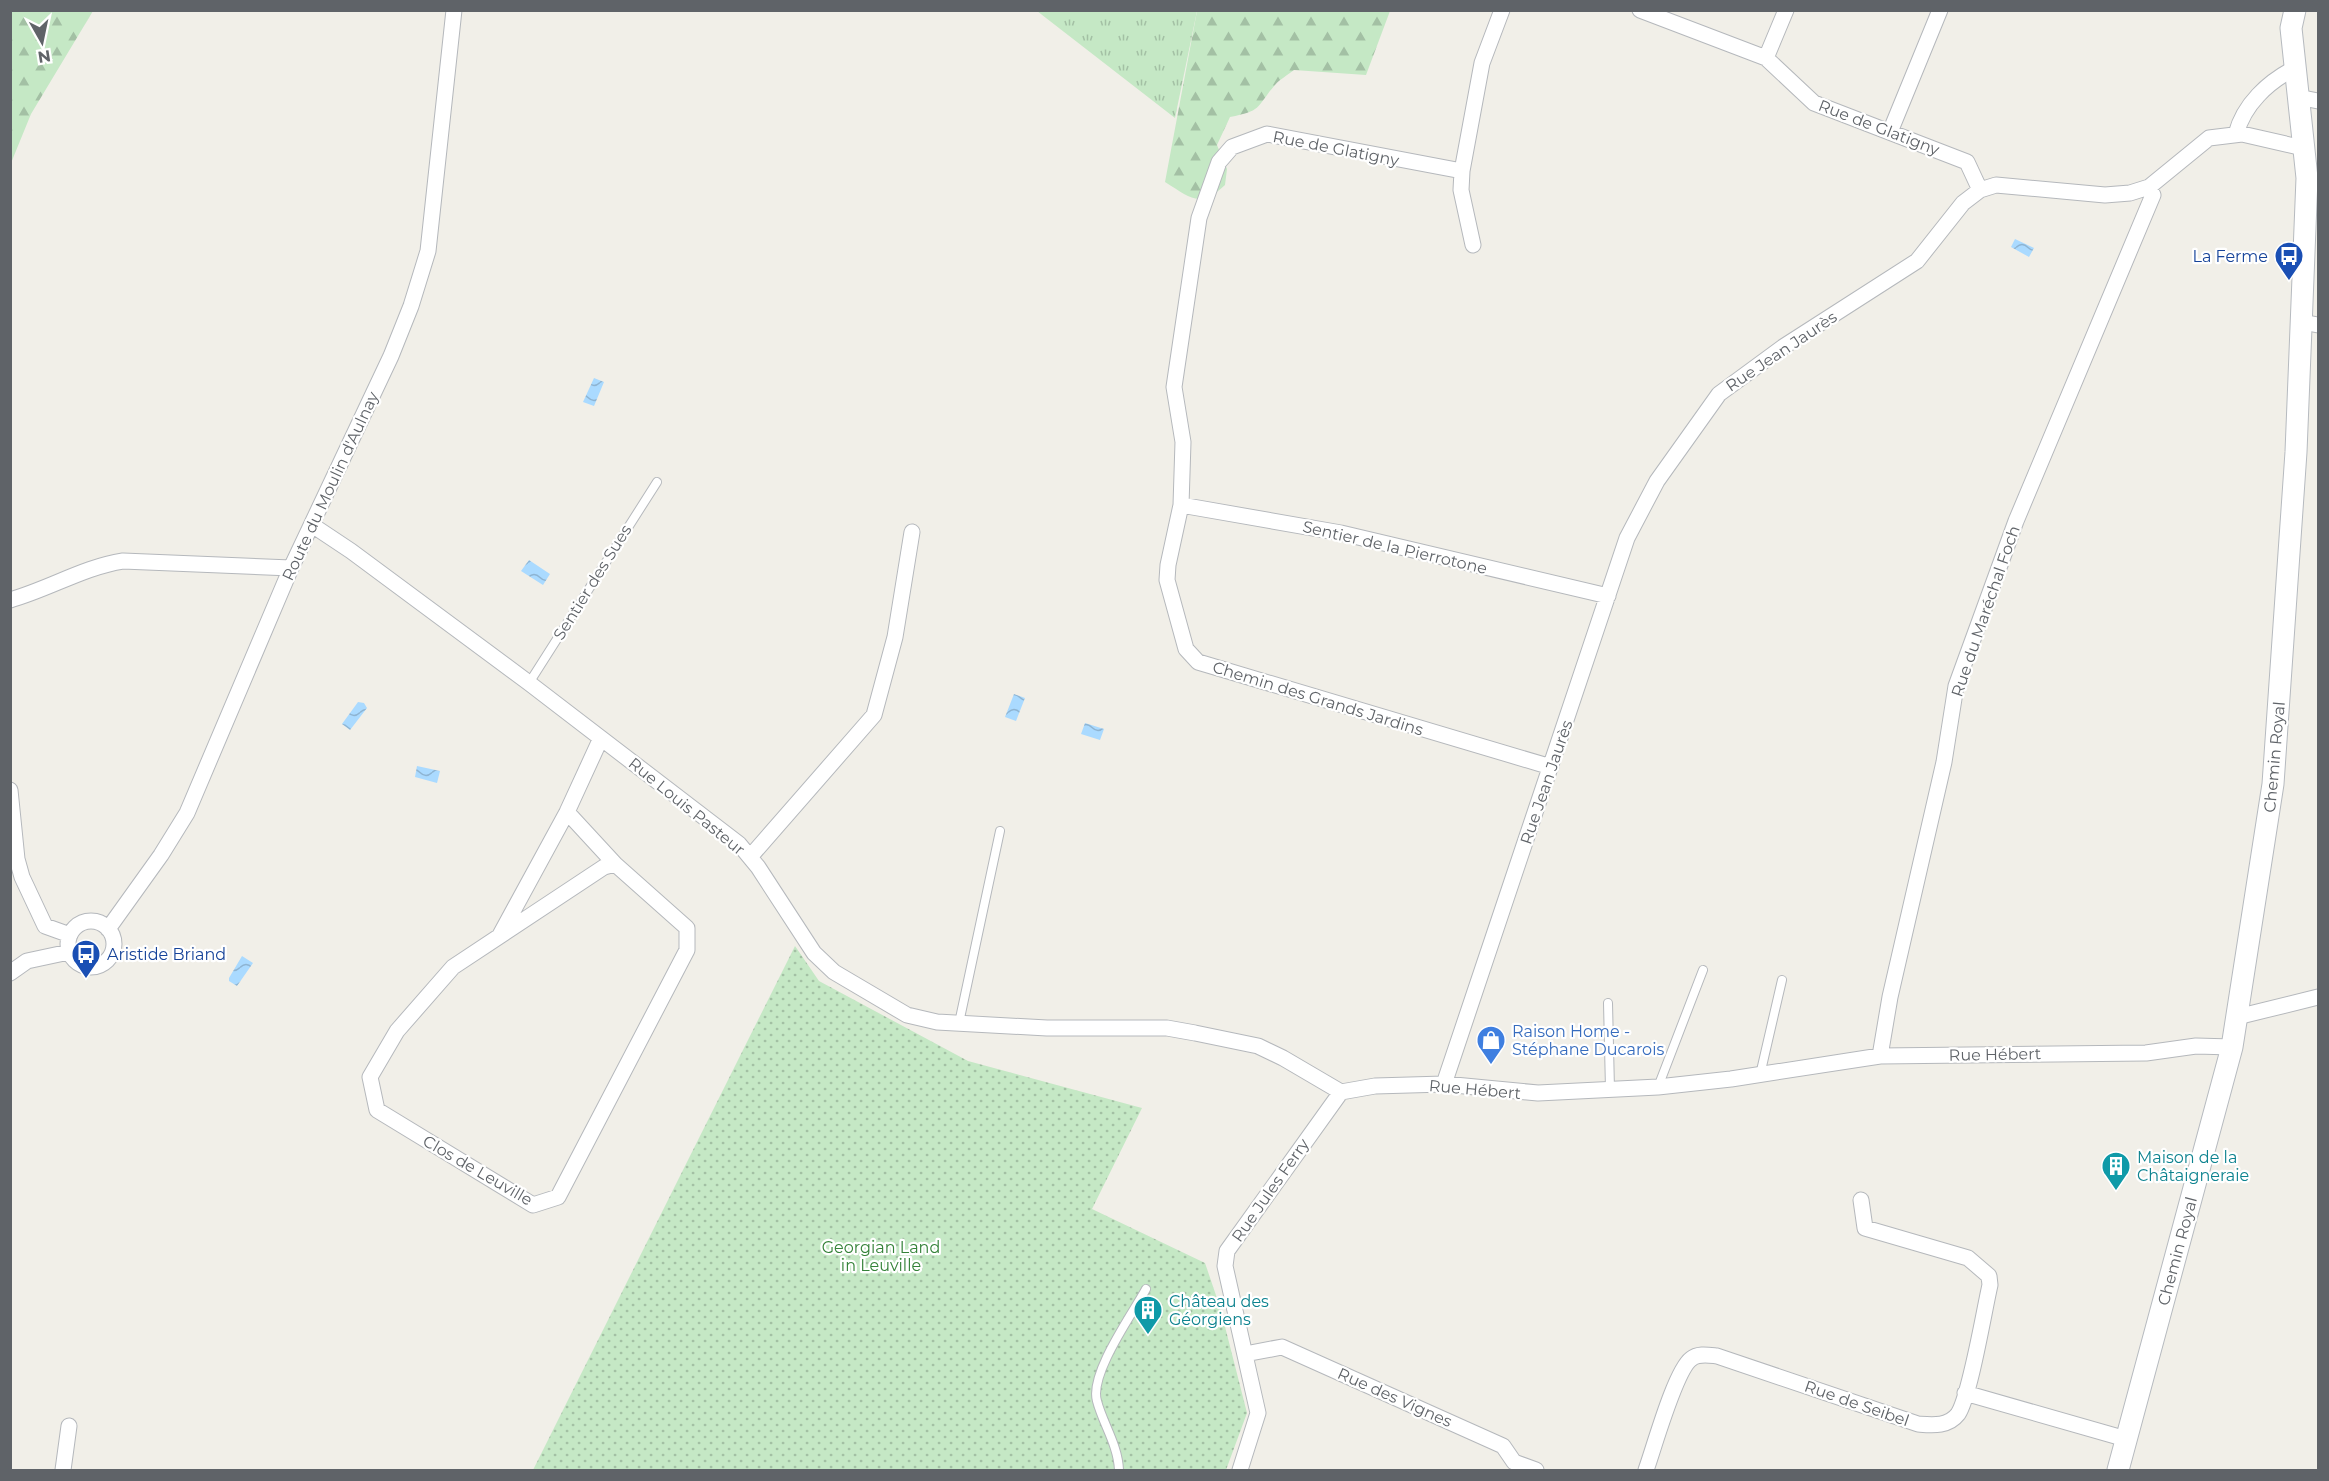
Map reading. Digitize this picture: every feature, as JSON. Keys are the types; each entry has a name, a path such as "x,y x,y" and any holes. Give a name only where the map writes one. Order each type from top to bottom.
{"street":[{"name":"Route du Moulin d'Aulnay","path":"108,928 154,865 187,813 291,568 391,356 428,251 454,10"},
{"path":"1473,245 1461,190 1462,171 1482,63 1502,10"},
{"name":"Rue de Glatigny","path":"1640,10 1766,58 1814,103 1967,162 1980,190"},
{"path":"1766,58 1786,10"},
{"path":"1890,132 1940,10"},
{"name":"Chemin Royal","path":"2118,1470 2232,1047 2273,784 2296,452 2310,323 2307,178 2303,148 2308,99 2295,68 2293,19"},
{"path":"2236,134 2240,118 2271,81 2295,68"},
{"name":"Rue de Glatigny","path":"1219,162 1232,147 1267,134 1462,171"},
{"path":"1980,190 1996,185 2105,195 2130,193 2149,187 2209,138 2236,134 2303,148"},
{"name":"Chemin des Grands Jardins","path":"1219,162 1200,218 1174,387 1183,442 1182,505 1168,565 1167,580 1186,649 1198,662 1551,767"},
{"name":"Rue du Maréchal Foch","path":"1880,1056 1890,997 1944,762 1956,686 2016,521 2153,195 2149,187"},
{"name":"Rue Jean Jaurès","path":"1444,1084 1627,538 1657,481 1719,394 1783,347 1917,261 1963,203 1980,190"},
{"name":"Sentier de la Pierrotone","path":"1182,505 1341,533 1608,596"},
{"name":"Rue Louis Pasteur","path":"312,525 351,551 529,683 739,844 814,953 834,972 907,1015 937,1022 1047,1028 1167,1028 1258,1046 1341,1092"},
{"path":"750,857 874,715 895,638 912,532"},
{"path":"10,600 46,590 96,565 123,561 291,568"},
{"name":"Clos de Leuville","path":"498,937 567,812 601,738"},
{"path":"10,790 17,859 22,877 45,926 70,934"},
{"name":"Clos de Leuville","path":"567,812 615,864 687,928 689,939 687,950 558,1197 546,1203 533,1205 377,1110 370,1077 398,1031 453,967 604,867 615,864"},
{"path":"92,921 108,928 114,945 106,961 90,967 74,960 69,952 70,934 83,922 92,921"},
{"path":"10,974 27,961 69,952"},
{"path":"2237,1017 2319,997"},
{"name":"Rue Hébert","path":"1341,1092 1376,1086 1444,1084 1538,1093 1658,1087 1760,1075 1880,1056 2146,1053 2196,1046 2232,1047"},
{"name":"Rue Jules Ferry","path":"1240,1470 1258,1413 1225,1266 1227,1251 1341,1092"},
{"path":"1860,1200 1865,1228 1968,1258 1989,1276 1990,1285 1965,1393 2126,1438"},
{"name":"Rue des Vignes","path":"1245,1354 1282,1347 1503,1446 1514,1462 1536,1470"},
{"name":"Rue de Seibel","path":"1646,1470 1680,1376 1689,1360 1696,1356 1717,1356 1918,1424 1935,1426 1948,1422 1958,1414 1965,1393"},
{"path":"63,1470 69,1426"}],"lane":[{"name":"Sentier des Sues","path":"529,683 657,482"},
{"path":"959,1023 1000,831"},
{"path":"1658,1087 1703,970"},
{"path":"1760,1075 1782,980"},
{"path":"1608,1003 1610,1089"},
{"path":"1119,1470 1118,1459 1096,1398 1098,1376 1146,1288"}],"green space":[{"path":"11,10 93,11 31,114 11,163"},
{"path":"1037,11 1197,11 1175,118"},
{"path":"1197,11 1390,11 1366,75 1294,70 1277,83 1254,110 1230,117 1217,145 1227,169 1225,185 1201,199 1189,196 1165,182"},
{"name":"Georgian Land in Leuville","path":"795,946 819,981 968,1061 1142,1108 1092,1209 1205,1263 1220,1307 1247,1413 1226,1470 533,1470"}],"water":[{"path":"2015,239 2034,248 2029,257 2011,247"},
{"path":"594,378 604,382 594,406 583,402"},
{"path":"529,560 550,574 543,585 521,571"},
{"path":"1014,694 1025,698 1016,721 1005,717"},
{"path":"358,702 364,703 367,708 350,730 342,724"},
{"path":"1085,723 1104,729 1100,740 1081,734"},
{"path":"417,766 440,771 437,783 415,777"},
{"path":"242,956 253,963 237,986 229,981 229,978"}],"place":[{"name":"La Ferme","path":"2289,282"},
{"name":"Aristide Briand","path":"86,980"},
{"name":"Raison Home - Stéphane Ducarois","path":"1491,1066"},
{"name":"Maison de la Châtaigneraie","path":"2116,1192"},
{"name":"Château des Géorgiens","path":"1148,1336"}]}
